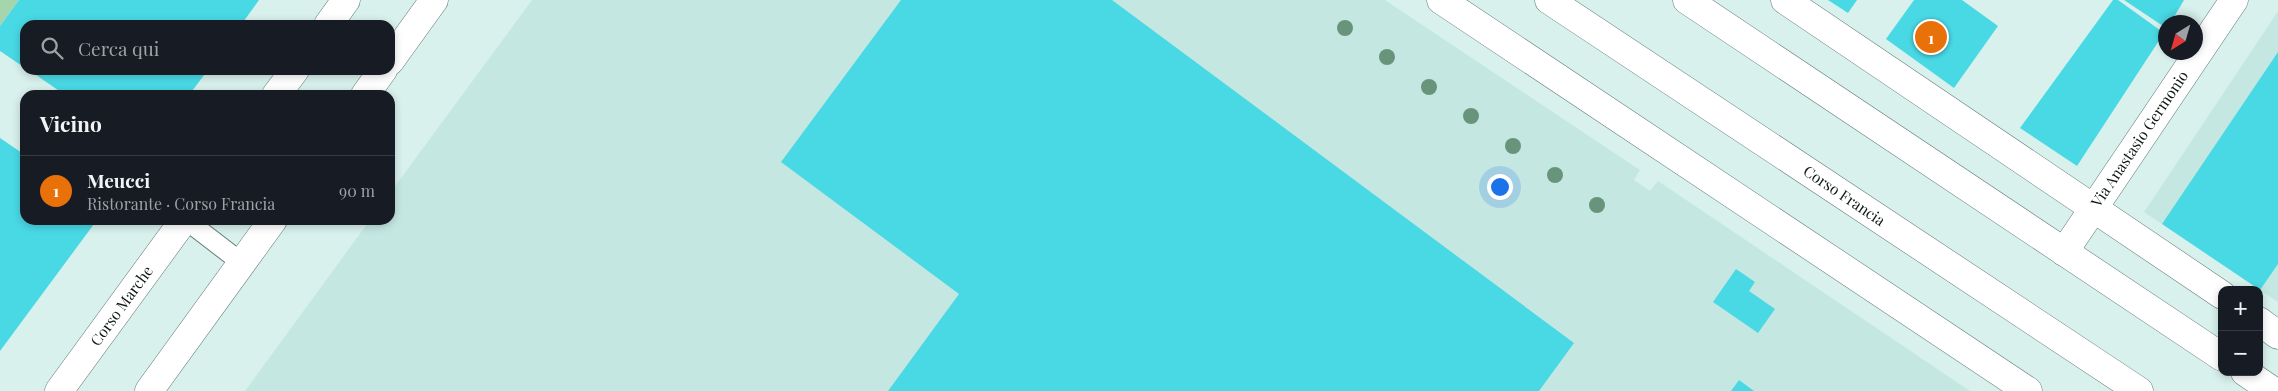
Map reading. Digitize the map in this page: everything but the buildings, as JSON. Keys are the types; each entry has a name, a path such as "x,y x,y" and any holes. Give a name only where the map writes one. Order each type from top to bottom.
{"main road":[{"path":"332,20 346,0"},
{"path":"395,53 434,0"},
{"path":"1441,0 1717,182 2028,391"},
{"name":"Corso Francia","path":"1549,0 2139,391"},
{"path":"1687,0 2218,354"},
{"path":"1785,0 2218,292"},
{"name":"Via Anastasio Germonio","path":"2064,252 2234,0"},
{"path":"280,90 291,75"},
{"path":"369,90 379,75"},
{"name":"Corso Marche","path":"59,391 181,225"},
{"path":"149,391 269,225"},
{"path":"2263,324 2278,334"},
{"path":"2251,376 2273,391"}],"lane":[{"path":"192,225 242,262"}],"shaded area":[{"path":"532,0 1385,0 1640,170 1634,180 1650,191 1658,181 1970,391 245,391 366,225 395,225 395,186"},
{"path":"2278,11 2278,302 2263,292 2263,286 2254,286 2144,212"}],"green space":[{"path":"0,0 19,0 0,26"}],"place":[{"name":"Meucci","path":"1931,37"}]}
